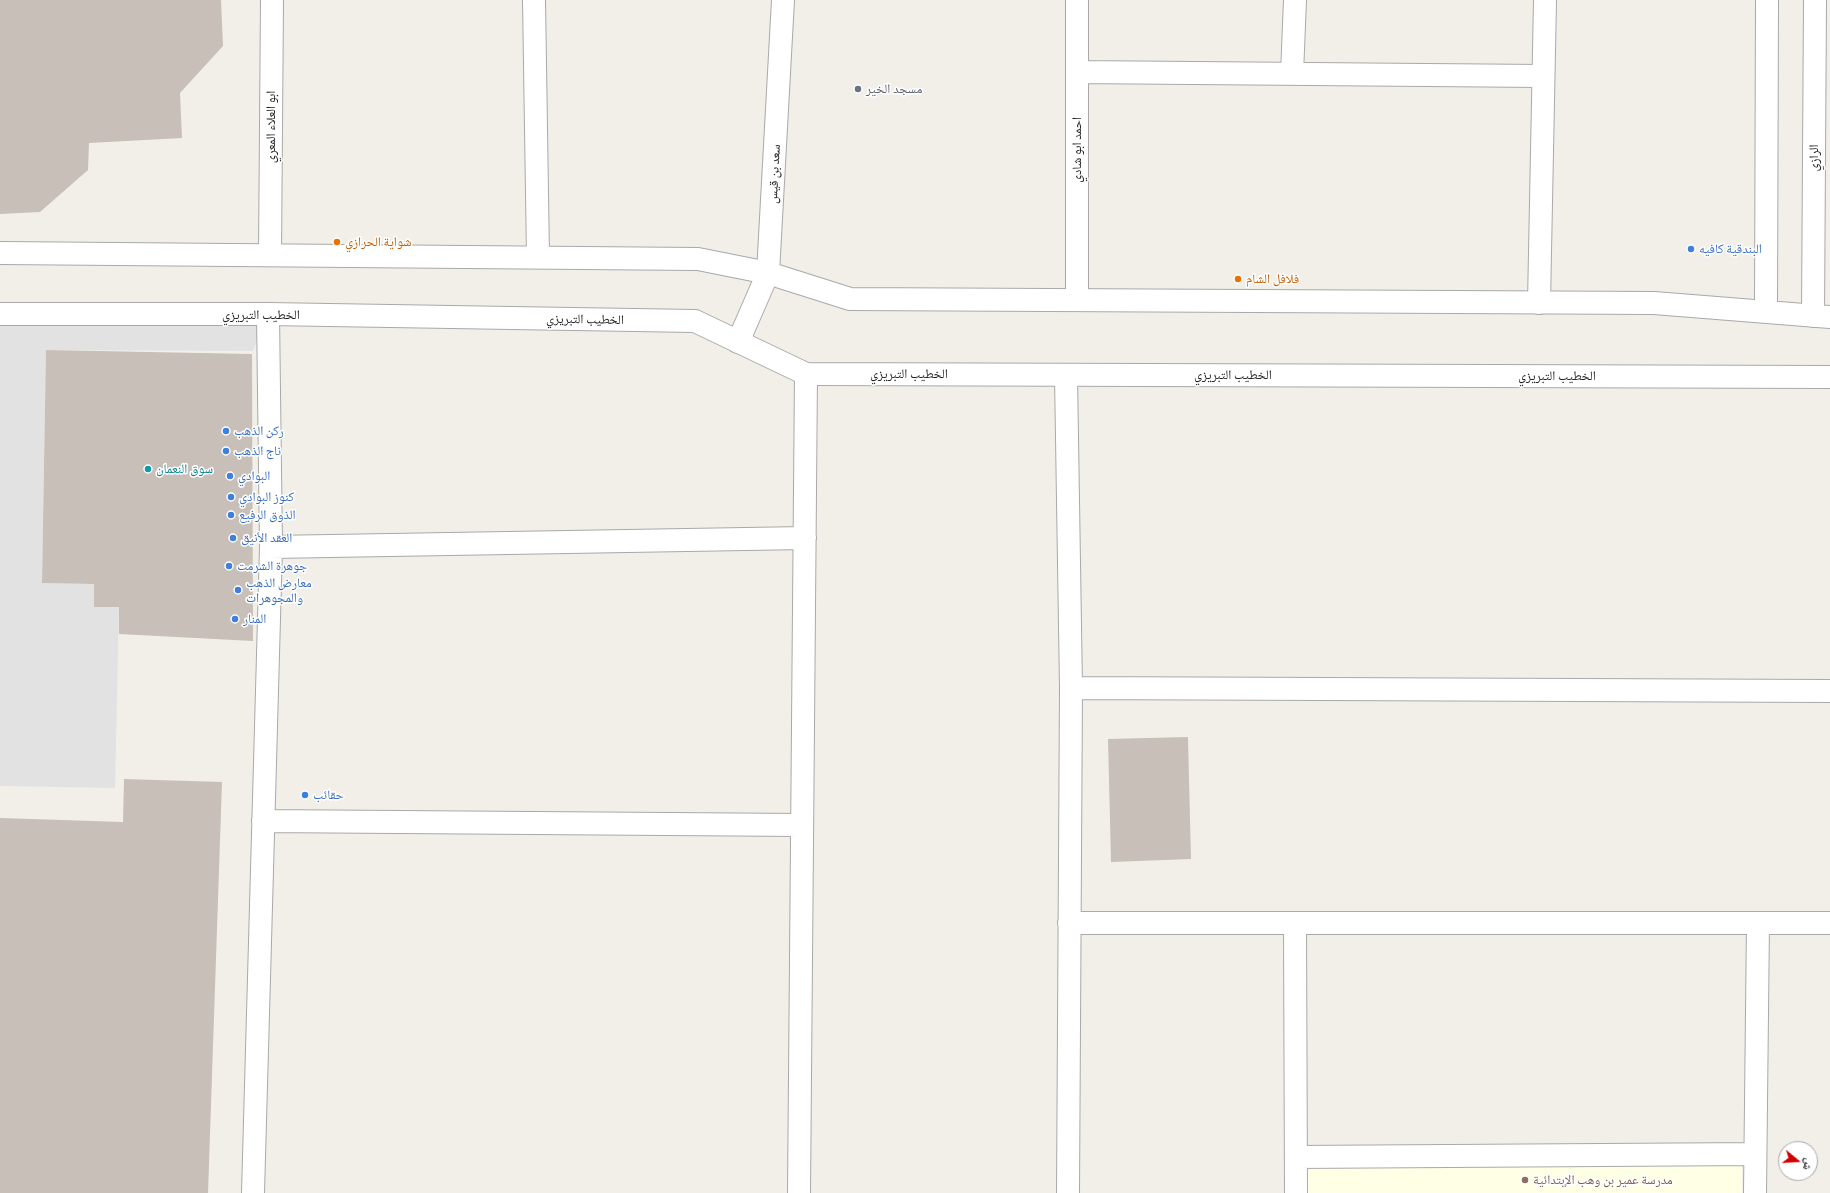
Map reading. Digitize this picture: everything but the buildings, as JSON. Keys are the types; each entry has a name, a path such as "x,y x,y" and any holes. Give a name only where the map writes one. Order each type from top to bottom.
{"street":[{"name":"ابو العلاء المعري","path":"270,255 272,0"},
{"path":"534,0 538,258"},
{"name":"سعد بن قيس","path":"738,342 768,273 783,0"},
{"name":"احمد ابو شادي","path":"1077,0 1077,300"},
{"path":"1292,74 1294,0"},
{"path":"1539,303 1545,0"},
{"path":"1766,312 1767,0"},
{"name":"الرازي","path":"1815,0 1822,316"},
{"path":"1077,72 1543,76"},
{"path":"0,253 698,259 768,273 850,299 1654,303 1822,316"},
{"name":"الخطيب التبريزي","path":"0,314 268,314 695,321 806,374 1830,377"},
{"path":"253,1193 271,547 268,314"},
{"path":"799,1193 806,374"},
{"path":"1066,375 1071,688 1068,1193"},
{"path":"271,547 805,538"},
{"path":"1071,688 1830,691"},
{"path":"263,821 802,825"},
{"path":"1069,923 1830,923"},
{"path":"1295,923 1296,1193"},
{"path":"1755,1193 1758,923"},
{"path":"1296,1157 1755,1154"}],"shaded area":[{"path":"268,314 253,351 46,350 42,583 94,584 119,607 115,788 0,786 0,319"},
{"name":"مدرسة عمير بن وهب الإبتدائية","path":"1742,1163 1742,1193 1307,1193 1307,1166"}],"place":[{"name":"مسجد الخير","path":"858,89"},
{"name":"شواية الحرازي","path":"337,242"},
{"name":"البندقية كافيه","path":"1691,249"},
{"name":"فلافل الشام","path":"1238,279"},
{"name":"ركن الذهب","path":"226,431"},
{"name":"ناج الذهب","path":"226,451"},
{"name":"سوق النعمان","path":"148,469"},
{"name":"البوادي","path":"230,476"},
{"name":"كنوز البوادي","path":"231,497"},
{"name":"الذوق الرفيع","path":"231,515"},
{"name":"العقد الأنيق","path":"233,538"},
{"name":"جوهرة الشرمت","path":"229,566"},
{"name":"معارض الذهب والمجوهرات","path":"238,590"},
{"name":"المنار","path":"235,619"},
{"name":"حقائب","path":"305,795"},
{"name":"مدرسة عمير بن وهب الإبتدائية","path":"1525,1180"}]}
